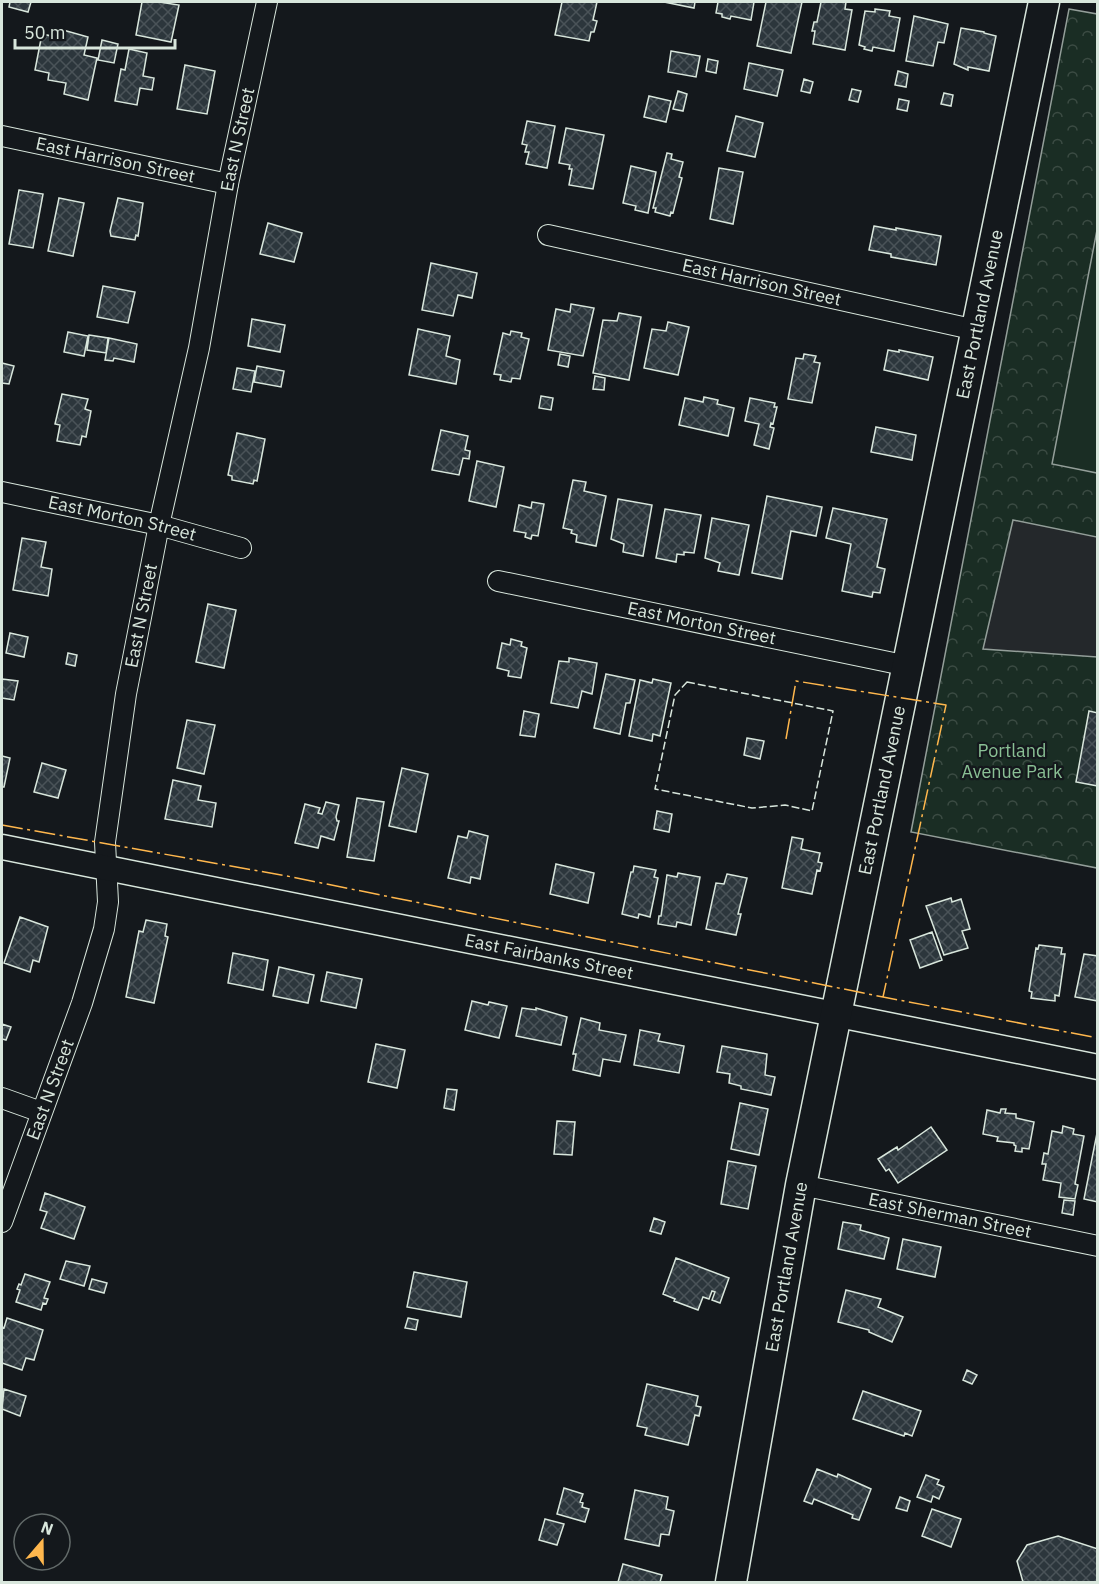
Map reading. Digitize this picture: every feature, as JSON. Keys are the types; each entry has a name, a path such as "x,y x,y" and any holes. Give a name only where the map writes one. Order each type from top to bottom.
{"main road":[{"name":"East Portland Avenue","path":"731,1582 801,1185 1044,2"}],"street":[{"name":"East N Street","path":"2,1222 82,1003 104,929 108,902 105,842 126,694 159,525 199,348 228,184 267,2"},
{"name":"East Harrison Street","path":"2,136 228,184"},
{"name":"East Harrison Street","path":"548,235 976,330"},
{"name":"East Morton Street","path":"2,492 159,525 241,548"},
{"name":"East Morton Street","path":"498,581 908,666"},
{"name":"East Fairbanks Street","path":"2,847 1098,1067"},
{"path":"2,1098 41,1112"},
{"name":"East Sherman Street","path":"801,1185 1098,1246"}],"green space":[{"name":"Portland Avenue Park","path":"1069,9 1097,14 1097,868 911,832"},
{"path":"1097,230 1097,473 1052,464"}],"shaded area":[{"path":"1013,520 1097,537 1097,657 983,649"}],"building":[{"path":"10,2 31,2 28,12 9,7"},
{"path":"142,2 179,5 171,42 136,35"},
{"path":"562,2 597,2 593,20 597,21 589,41 555,35"},
{"path":"664,2 695,2 694,8"},
{"path":"718,2 754,2 751,20 731,16 730,19 722,17 722,14 716,13"},
{"path":"766,2 802,2 791,53 757,46"},
{"path":"821,2 846,2 845,9 852,10 845,50 813,44 815,31 812,31 814,22 817,22"},
{"path":"875,9 890,11 889,16 900,18 894,51 873,47 872,51 859,45 865,11 875,12"},
{"path":"914,16 948,24 944,43 938,42 933,66 906,61"},
{"path":"961,28 996,36 989,71 968,67 968,70 954,64"},
{"path":"63,30 88,37 84,55 97,58 88,100 64,94 66,83 48,80 49,73 35,70 42,34 61,38"},
{"path":"102,40 118,44 114,63 98,60"},
{"path":"129,49 147,53 143,76 154,78 152,90 140,88 137,105 115,101 121,69 125,70"},
{"path":"671,51 700,56 696,77 668,72"},
{"path":"708,59 718,61 716,73 706,71"},
{"path":"749,63 783,70 777,96 744,89"},
{"path":"185,65 215,71 207,114 177,109"},
{"path":"898,71 908,74 906,87 895,85"},
{"path":"804,79 813,82 810,93 801,91"},
{"path":"852,89 861,91 858,102 849,100"},
{"path":"678,91 687,94 683,111 673,109"},
{"path":"944,93 953,95 951,106 941,104"},
{"path":"649,96 671,101 666,122 644,117"},
{"path":"899,99 909,101 907,111 897,109"},
{"path":"736,116 763,123 755,157 727,151"},
{"path":"527,121 555,126 547,168 526,164 529,152 525,152 527,145 522,144"},
{"path":"566,128 604,135 593,189 569,185 572,169 569,169 570,165 559,163"},
{"path":"667,153 672,154 671,159 683,162 679,177 682,178 673,213 671,212 670,216 655,212 656,208 653,208"},
{"path":"631,166 656,172 648,213 635,210 636,206 623,203"},
{"path":"719,168 743,172 733,224 710,219"},
{"path":"19,190 43,194 33,248 9,244"},
{"path":"59,198 84,203 73,256 48,251"},
{"path":"118,198 143,203 138,236 136,235 135,240 111,236 110,231"},
{"path":"268,223 302,233 294,262 260,254"},
{"path":"874,226 941,236 936,265 891,257 891,254 869,250"},
{"path":"431,263 477,273 472,298 458,295 453,316 422,310"},
{"path":"103,286 135,292 128,323 97,317"},
{"path":"571,304 594,308 583,356 548,350 556,309 570,312"},
{"path":"619,313 641,317 629,380 593,373 603,320 617,321"},
{"path":"252,319 285,325 280,352 248,346"},
{"path":"668,322 689,327 678,375 644,368 652,329 666,331"},
{"path":"418,329 450,336 446,356 460,360 456,384 409,375"},
{"path":"511,331 522,333 521,337 529,339 520,379 512,378 511,382 500,380 501,375 494,374 503,333 510,335"},
{"path":"68,332 88,336 84,356 64,352"},
{"path":"89,335 108,338 106,353 87,350"},
{"path":"109,338 137,344 134,362 114,358 113,361 105,360"},
{"path":"888,350 933,357 928,380 884,370"},
{"path":"560,354 570,356 568,367 558,365"},
{"path":"804,354 816,356 814,362 820,363 812,403 788,399 796,358 803,359"},
{"path":"2,363 14,366 9,384 2,383"},
{"path":"257,366 284,371 281,387 254,382"},
{"path":"237,368 255,371 251,392 233,389"},
{"path":"595,376 605,378 604,390 593,389"},
{"path":"62,394 88,399 85,409 91,411 86,437 82,436 80,445 57,441 60,425 55,424"},
{"path":"541,396 553,398 551,410 539,408"},
{"path":"704,397 718,400 717,404 734,408 728,436 679,425 685,398 703,402"},
{"path":"750,398 775,403 774,407 777,407 773,424 771,423 770,427 774,428 769,449 754,445 759,424 745,421"},
{"path":"876,427 916,435 912,460 871,452"},
{"path":"441,430 468,436 465,450 470,451 469,459 463,458 459,475 432,470"},
{"path":"237,433 265,439 257,481 254,480 253,484 232,480 232,476 228,475"},
{"path":"477,461 504,467 496,507 469,501"},
{"path":"573,480 586,482 584,491 606,496 596,546 576,542 577,535 571,533 572,530 563,528"},
{"path":"767,496 822,507 816,536 791,531 782,579 752,573"},
{"path":"618,499 652,505 643,556 623,552 624,544 611,539"},
{"path":"532,502 544,504 538,536 532,535 531,539 525,537 526,533 514,531 519,505 531,508"},
{"path":"833,508 887,519 877,567 885,569 880,593 873,592 872,597 842,591 851,544 826,538"},
{"path":"665,509 701,515 694,553 677,554 676,562 656,558"},
{"path":"712,518 749,525 739,575 718,571 720,563 705,558"},
{"path":"22,538 46,542 41,567 52,569 48,596 13,590"},
{"path":"208,604 236,610 224,668 196,662"},
{"path":"10,633 28,637 24,657 6,653"},
{"path":"511,639 522,642 521,646 527,648 521,678 508,676 509,671 497,668 502,643 510,645"},
{"path":"68,653 77,655 75,666 66,664"},
{"path":"569,658 597,663 592,694 582,691 578,708 551,703 559,661 569,662"},
{"path":"606,674 635,680 630,703 626,703 620,734 594,728"},
{"path":"2,679 18,681 14,700 2,698"},
{"path":"653,679 671,683 660,736 653,734 652,741 629,736 640,680 652,683"},
{"path":"524,711 539,714 535,737 520,735"},
{"path":"1089,711 1098,713 1098,786 1076,782"},
{"path":"187,720 215,725 204,774 177,768"},
{"path":"747,738 764,741 760,759 744,755"},
{"path":"2,756 10,758 4,787 2,787"},
{"path":"42,763 66,770 58,798 34,792"},
{"path":"402,768 428,774 416,832 389,826"},
{"path":"173,780 201,786 198,800 216,803 212,827 165,819"},
{"path":"357,798 384,802 374,861 347,857"},
{"path":"326,802 339,805 336,817 339,821 334,840 321,836 318,848 295,843 305,804 320,808 318,813 322,814"},
{"path":"657,811 672,814 669,832 654,829"},
{"path":"469,831 488,836 480,879 471,877 470,883 448,878 458,836 467,838"},
{"path":"792,837 803,839 801,849 820,853 818,862 822,863 820,871 817,870 812,894 782,888"},
{"path":"556,864 594,873 588,903 550,894"},
{"path":"634,866 656,870 654,877 658,878 650,917 639,914 638,918 622,914"},
{"path":"678,873 700,877 691,925 677,922 676,927 658,924 667,875 677,877"},
{"path":"727,874 747,878 738,914 741,914 736,935 706,929 716,883 724,884"},
{"path":"951,898 952,902 961,899 970,929 962,931 968,948 944,955 926,906"},
{"path":"20,917 48,927 39,962 33,960 30,972 4,963"},
{"path":"146,920 167,924 165,936 168,937 154,1003 126,997 139,931 143,932"},
{"path":"932,932 942,960 920,968 910,940"},
{"path":"1039,945 1062,948 1061,954 1065,954 1059,996 1055,995 1055,1001 1031,998 1032,992 1029,991 1036,948 1038,949"},
{"path":"233,953 268,960 263,990 228,983"},
{"path":"1084,954 1098,956 1098,1001 1075,997"},
{"path":"279,967 314,975 308,1003 273,996"},
{"path":"327,972 362,979 356,1008 321,1001"},
{"path":"472,1001 507,1006 499,1038 465,1030"},
{"path":"522,1008 536,1010 536,1008 567,1017 561,1045 516,1036"},
{"path":"581,1018 600,1023 599,1030 626,1035 620,1062 603,1059 600,1076 573,1070 576,1054 573,1054"},
{"path":"2,1024 11,1027 6,1040 2,1039"},
{"path":"640,1030 660,1034 658,1041 684,1046 679,1073 634,1065"},
{"path":"376,1044 405,1050 397,1088 368,1082"},
{"path":"722,1046 767,1054 765,1075 775,1077 771,1095 741,1089 741,1086 729,1083 730,1074 717,1072"},
{"path":"447,1089 457,1090 454,1110 444,1108"},
{"path":"740,1103 768,1109 759,1155 731,1149"},
{"path":"1001,1109 1006,1109 1005,1113 1016,1114 1016,1118 1034,1122 1029,1149 1022,1148 1022,1152 1015,1151 1014,1143 997,1141 998,1137 983,1134 987,1110 1000,1113"},
{"path":"557,1121 575,1122 572,1155 554,1154"},
{"path":"1063,1126 1074,1129 1073,1134 1084,1136 1075,1184 1078,1185 1075,1199 1059,1197 1061,1183 1043,1180 1046,1164 1042,1164 1044,1153 1048,1154 1052,1131 1062,1133"},
{"path":"931,1127 947,1150 898,1183 889,1169 886,1171 878,1159 897,1147 898,1150"},
{"path":"1098,1133 1098,1202 1084,1199"},
{"path":"728,1161 756,1166 748,1209 721,1204"},
{"path":"45,1193 85,1207 74,1239 41,1228 47,1212 40,1210"},
{"path":"1064,1200 1075,1201 1073,1215 1062,1213"},
{"path":"654,1218 665,1222 661,1234 650,1231"},
{"path":"843,1222 861,1225 860,1230 889,1238 884,1259 838,1249"},
{"path":"903,1239 941,1247 935,1277 897,1269"},
{"path":"676,1258 729,1278 720,1303 712,1300 715,1292 712,1291 709,1299 703,1297 698,1310 663,1294"},
{"path":"66,1261 90,1266 84,1286 60,1279"},
{"path":"414,1272 467,1282 461,1317 407,1307"},
{"path":"25,1274 50,1282 44,1298 48,1299 46,1304 43,1303 41,1310 16,1302 20,1290 17,1289"},
{"path":"92,1279 107,1283 104,1293 89,1289"},
{"path":"846,1290 881,1299 878,1307 903,1317 892,1342 869,1330 838,1322"},
{"path":"7,1318 43,1330 34,1360 26,1358 22,1370 2,1363 2,1327 4,1328"},
{"path":"408,1318 418,1320 416,1330 405,1328"},
{"path":"967,1370 977,1375 972,1384 963,1380"},
{"path":"647,1384 698,1396 696,1406 701,1407 699,1416 695,1415 688,1445 645,1435 647,1428 637,1426"},
{"path":"4,1389 26,1396 20,1416 2,1409"},
{"path":"863,1391 921,1411 912,1436 905,1433 904,1436 853,1419"},
{"path":"817,1469 837,1477 838,1474 871,1489 859,1520 852,1518 853,1515 814,1499 812,1504 804,1501"},
{"path":"926,1475 939,1480 937,1484 944,1487 939,1499 933,1496 931,1502 917,1497"},
{"path":"564,1488 583,1494 580,1502 583,1503 582,1507 589,1509 585,1522 557,1514"},
{"path":"635,1490 668,1497 666,1509 674,1511 669,1535 661,1534 659,1546 625,1539"},
{"path":"900,1497 910,1501 907,1511 896,1508"},
{"path":"932,1509 961,1519 951,1547 922,1536"},
{"path":"545,1519 564,1524 557,1545 539,1540"},
{"path":"1058,1536 1098,1549 1098,1582 1023,1582 1017,1561 1027,1545"},
{"path":"623,1564 662,1575 660,1582 618,1582"}],"fence":[{"path":"687,682 833,711 812,811 785,805 752,808 655,789 675,695 687,682"}],"power":[{"path":"786,739 796,681 946,705 883,997"},
{"path":"2,825 292,877 883,997 1098,1038"}]}
